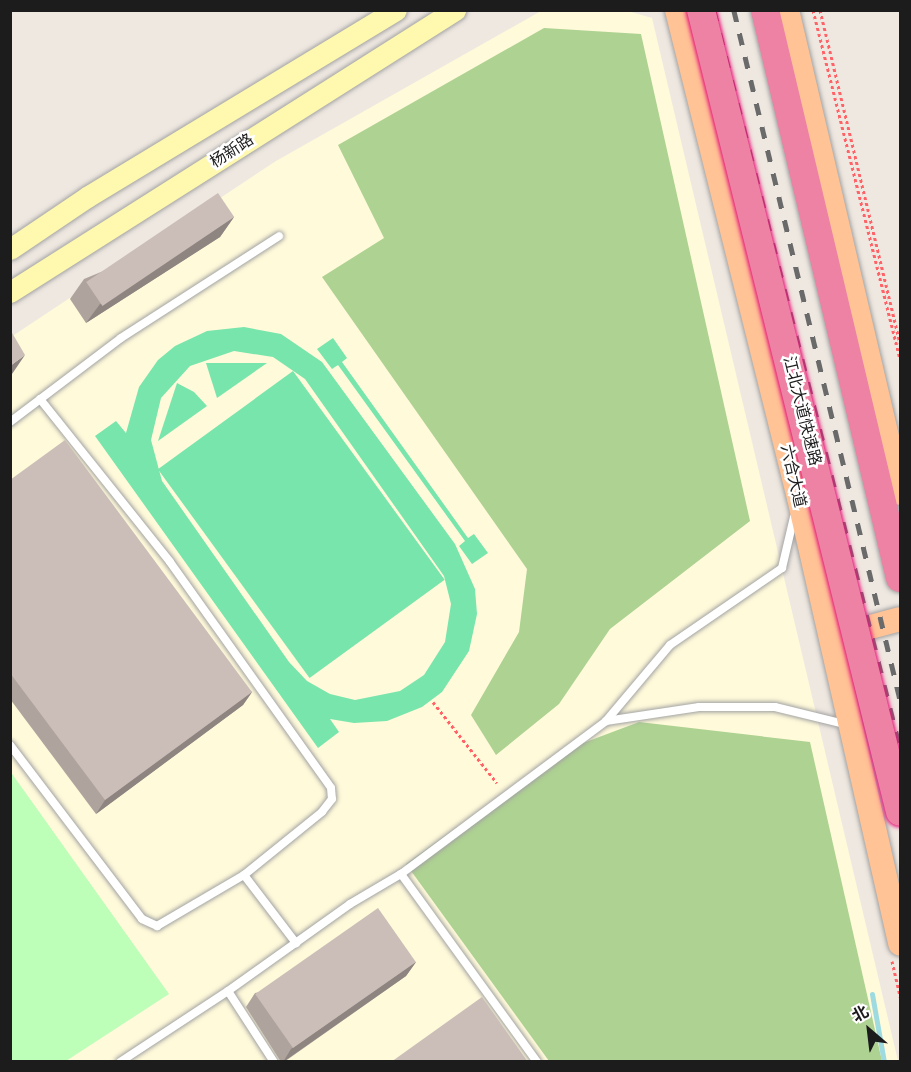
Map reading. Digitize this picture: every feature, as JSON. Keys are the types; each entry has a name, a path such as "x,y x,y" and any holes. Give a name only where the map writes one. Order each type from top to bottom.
{"highway":[{"name":"江北大道快速路","path":"701,10 900,813"},
{"path":"765,10 900,579"}],"main road":[{"path":"10,249 87,197 396,10"},
{"name":"杨新路","path":"10,292 455,10"},
{"name":"六合大道","path":"677,10 799,498 900,944"},
{"path":"787,10 900,493"},
{"path":"834,659 863,629 900,619"}],"lane":[{"path":"10,423 121,338 279,236"},
{"path":"10,746 142,919 157,926 244,875 321,812 332,799 331,788 170,562 40,399"},
{"path":"120,1062 402,874 606,721 670,645 782,568 799,498"},
{"path":"606,721 699,707 775,706 849,725"},
{"path":"402,874 537,1062"},
{"path":"244,875 296,943"},
{"path":"228,992 274,1062"}],"path":[{"path":"813,10 900,358"},
{"path":"820,10 900,342"},
{"path":"432,702 497,783"}],"shaded area":[{"path":"541,11 628,11 652,18 898,1061 11,1062 11,337 276,161"}],"green space":[{"path":"544,28 641,34 750,521 610,629 559,704 496,755 471,715 519,632 527,569 322,277 384,238 338,145"},
{"path":"244,327 281,334 322,362 455,544 475,589 477,614 469,651 442,692 422,707 387,721 354,723 330,719 339,732 318,748 95,436 116,421 126,433 139,387 158,360 175,346 207,331","holes":["234,351 273,357 305,379 444,576 451,604 445,642 424,675 400,691 355,700 330,694 307,681 289,662 162,481 151,440 161,398 190,366"]},
{"path":"333,338 347,358 342,362 468,538 474,534 488,553 472,564 459,546 465,541 338,365 332,369 317,349"},
{"path":"206,363 267,363 217,398"},
{"path":"293,371 445,580 310,678 158,469"},
{"path":"177,383 194,392 207,406 158,441"},
{"path":"639,722 810,742 882,1061 549,1061 406,864 562,751"},
{"path":"10,771 169,994 66,1061 11,1061"}],"building":[{"path":"218,193 234,217 102,306 86,282"},
{"path":"10,331 25,355 10,366"},
{"path":"65,440 252,692 105,800 10,673 10,480"},
{"path":"378,908 416,962 293,1048 255,994"},
{"path":"482,997 528,1062 391,1062"}],"waterway":[{"path":"872,994 884,1062"}],"railway":[{"path":"714,10 900,747"},
{"path":"734,10 900,699"}]}
